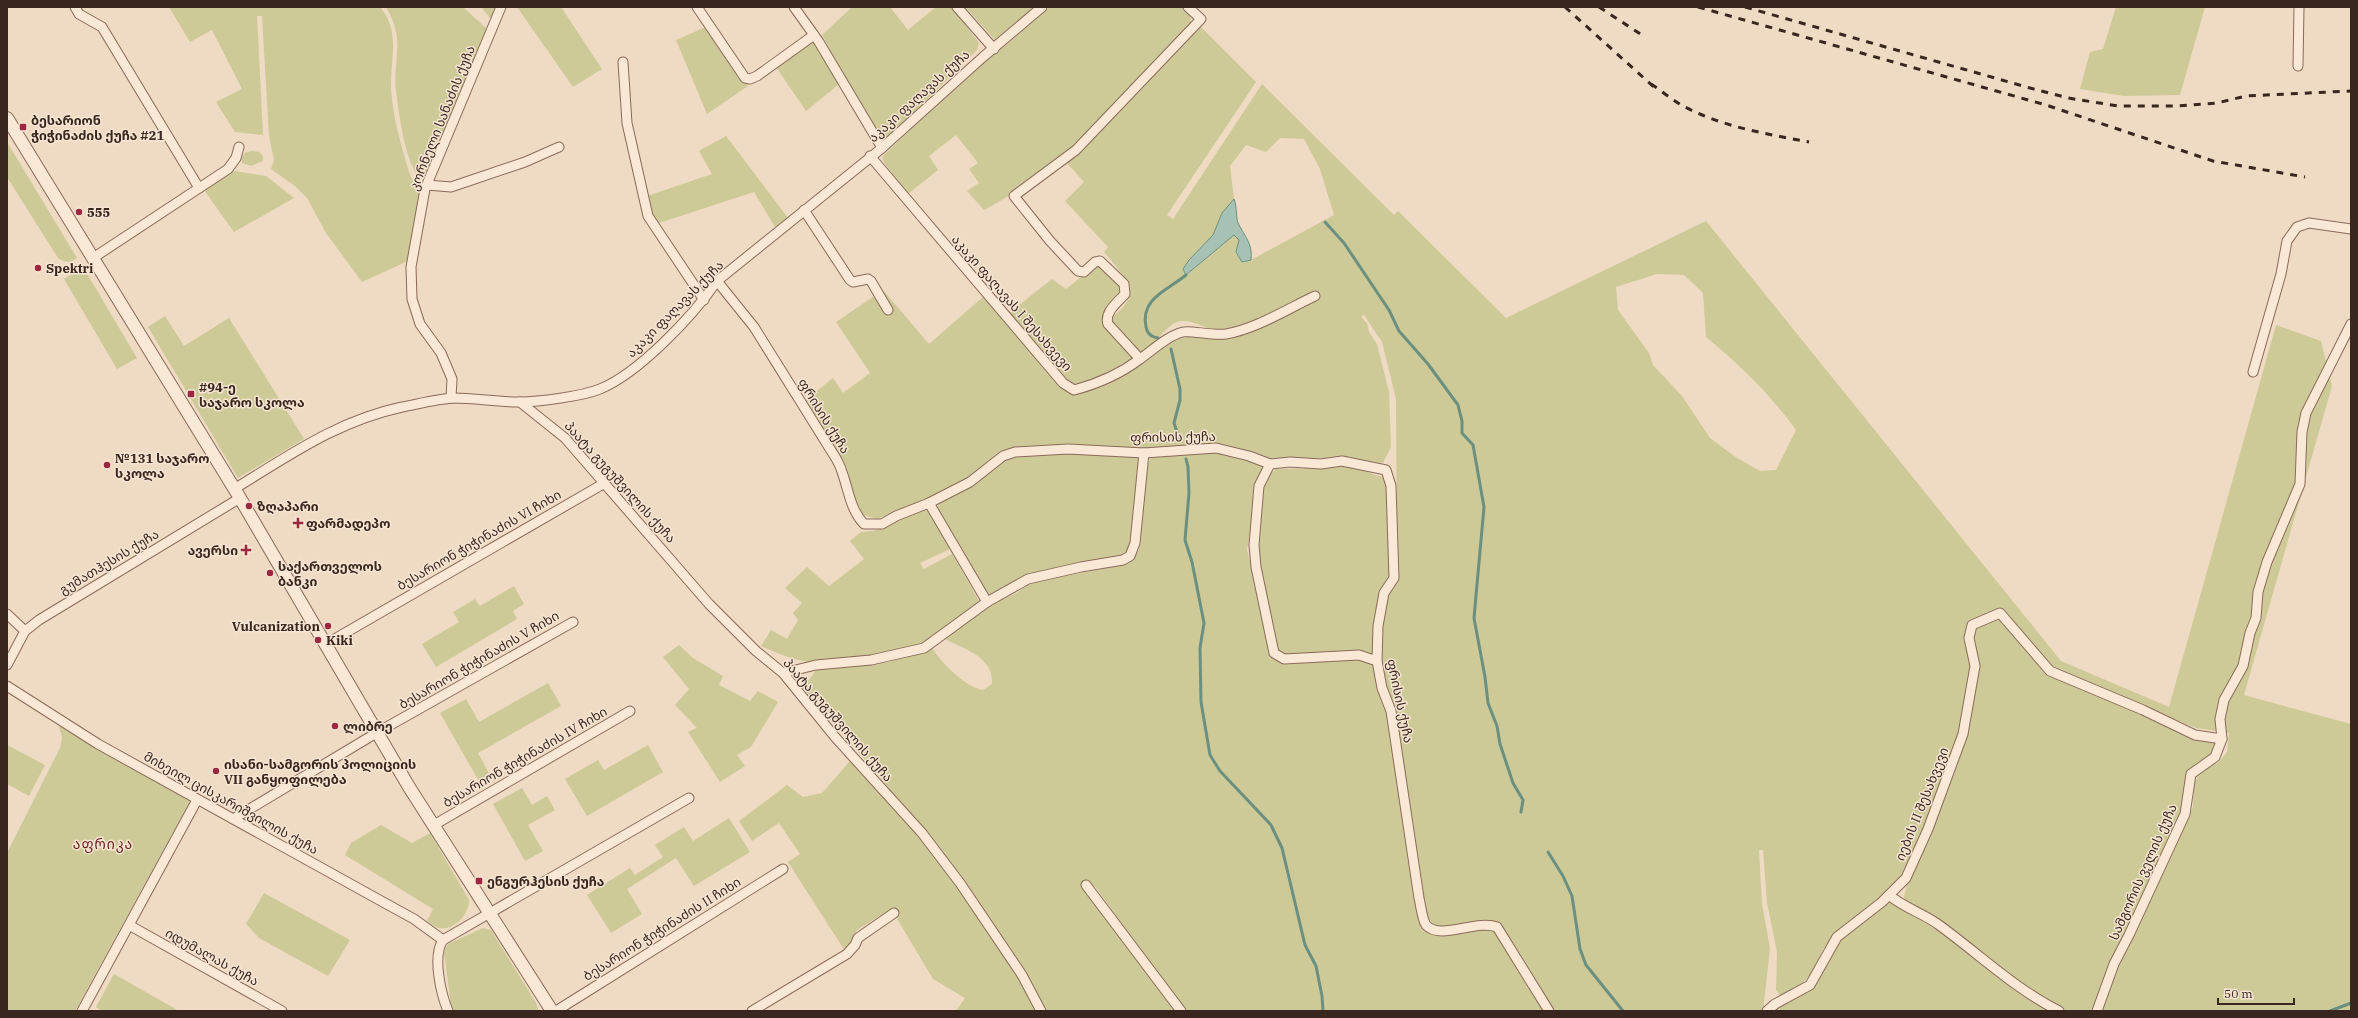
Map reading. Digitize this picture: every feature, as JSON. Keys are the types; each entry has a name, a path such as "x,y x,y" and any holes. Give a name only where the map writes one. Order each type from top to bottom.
{"street":[{"path":"75,7 79,14 102,26 199,188"},
{"name":"კორნელი სანაძის ქუჩა","path":"451,398 452,379 441,353 420,324 412,299 411,267 427,185 501,7"},
{"path":"698,7 745,78 750,80 814,35"},
{"path":"794,7 814,35 882,148"},
{"path":"957,7 994,49"},
{"name":"აკაკი ფაღავას ქუჩა","path":"237,493 332,430 358,419 402,407 451,398 520,402 599,389 623,377 641,363 704,300 717,281 870,156 882,148 982,57 994,49 1042,7"},
{"path":"1140,359 1108,324 1106,319 1109,312 1125,294 1124,284 1100,261 1095,262 1084,272 1078,271 1050,241 1014,196 1076,150 1201,19 1188,7"},
{"path":"2298,66 2299,7"},
{"path":"623,62 627,123 648,216 704,300"},
{"path":"7,118 237,493 434,825 552,1011"},
{"path":"427,185 450,187 525,162 559,147"},
{"path":"93,258 228,169 236,158 240,148"},
{"name":"აკაკი ფაღავას I შესახვევი","path":"870,156 1063,383 1074,390 1114,375 1140,359 1169,338 1184,332 1209,335 1227,333 1251,326 1315,296"},
{"path":"804,210 850,280 853,282 868,279 871,281 888,310"},
{"path":"2253,372 2282,274 2287,241 2296,227 2309,224 2351,229"},
{"name":"ფრისის ქუჩა","path":"717,281 754,327 832,452 842,471 849,498 857,517 864,524 882,524 896,516 929,503 970,482 1003,456 1015,452 1068,449 1144,453 1216,448 1249,456 1270,464 1290,462 1321,464 1342,461 1386,470 1391,486 1394,578 1384,593 1378,626 1377,661 1382,688 1391,711 1419,898 1425,924 1432,929 1443,932 1482,925 1497,927 1549,1011"},
{"name":"სამგორის ველის ქუჩა","path":"2097,1011 2114,964 2185,814 2191,774 2216,757 2222,739 2220,719 2224,700 2243,666 2250,633 2256,618 2258,592 2267,562 2300,484 2302,432 2306,413 2351,324"},
{"name":"პაატა გუგუშვილის ქუჩა","path":"520,402 565,438 603,484 660,544 709,604 756,651 783,673 835,737 922,833 960,883 1022,974 1041,1011"},
{"path":"783,673 816,664 871,660 924,648 987,602 1028,579 1081,567 1123,560 1130,556 1135,543 1144,453"},
{"path":"1270,464 1259,486 1254,545 1274,653 1284,658 1359,655 1377,661"},
{"name":"ბესარიონ ჭიჭინაძის VI ჩიხი","path":"326,644 603,484"},
{"name":"გუმათჰესის ქუჩა","path":"7,665 25,631 39,620 237,493"},
{"path":"929,503 987,602"},
{"name":"იების II შესახვევი","path":"1768,1011 1775,1004 1810,985 1837,937 1889,895 1906,878 1928,829 1963,734 1975,666 1969,638 1972,625 2000,613 2050,671 2143,710 2195,734 2222,739"},
{"path":"7,614 25,631"},
{"name":"ბესარიონ ჭიჭინაძის V ჩიხი","path":"233,819 378,732 572,622"},
{"name":"მიხეილ ცისკარიშვილის ქუჩა","path":"7,686 77,732 408,916 443,940"},
{"name":"ბესარიონ ჭიჭინაძის IV ჩიხი","path":"434,825 630,711"},
{"path":"448,1011 441,987 439,966 439,947 443,940 689,798"},
{"path":"82,1011 197,800"},
{"name":"ბესარიონ ჭიჭინაძის II ჩიხი","path":"556,1011 783,869"},
{"path":"1086,884 1181,1011"},
{"path":"1889,895 1900,904 1937,924 2032,998 2059,1011"},
{"path":"752,1011 847,954 855,945 858,938 894,913"},
{"name":"იდუმალას ქუჩა","path":"129,925 282,1011"}],"shaded area":[{"path":"169,7 380,7 386,16 392,36 391,89 395,121 409,172 417,189 418,195 408,261 362,282 326,233 307,198 295,186 271,169 274,160 269,136 262,16 257,16 263,135 235,132 216,102 242,89 212,30 190,42"},
{"path":"386,7 463,7 487,29 424,179 420,179 410,161 404,137 396,91 396,30"},
{"path":"481,7 497,7 491,19"},
{"path":"517,7 561,7 602,69 573,87"},
{"path":"852,7 890,7 908,30 936,7 952,7 979,43 977,50 882,144 822,35"},
{"path":"965,7 1034,7 995,40"},
{"path":"1050,7 1183,7 1190,14 1191,22 1095,125 1042,172 1014,192 984,210 967,191 979,183 969,169 978,163 956,135 929,156 938,170 908,194 885,164 882,157 981,61 1007,44"},
{"path":"2116,7 2205,7 2180,95 2124,96 2080,89 2090,52 2103,49"},
{"path":"708,26 748,86 707,114 676,40"},
{"path":"1200,26 1256,82 1167,215 1173,219 1262,84 1394,215 1398,211 1506,318 1706,221 2061,661 2169,707 2276,325 2321,341 2332,386 2244,695 2351,724 2351,1011 2100,1011 2118,967 2193,807 2194,783 2202,769 2218,763 2227,752 2229,733 2196,728 2051,668 2003,610 1970,621 1963,640 1968,644 1973,665 1960,733 1926,827 1903,878 1835,936 1823,949 1812,972 1799,987 1786,996 1780,995 1776,990 1777,952 1767,903 1763,850 1759,850 1762,904 1770,948 1763,1011 1552,1011 1502,927 1493,923 1484,922 1445,928 1438,927 1431,922 1425,912 1380,659 1382,616 1387,597 1397,577 1396,399 1382,342 1364,315 1361,317 1367,323 1369,332 1377,344 1389,392 1391,447 1383,463 1346,458 1269,459 1225,445 1143,448 1019,448 999,452 968,478 926,500 877,519 863,515 856,505 847,468 804,401 833,378 843,393 870,373 836,322 883,290 929,344 984,296 1059,385 1071,393 1092,390 1125,373 1175,340 1188,337 1214,339 1245,333 1318,299 1313,292 1257,321 1245,326 1224,331 1218,331 1189,321 1177,322 1168,328 1141,355 1113,323 1113,316 1122,308 1127,300 1129,292 1127,284 1123,276 1104,252 1108,247 1065,201 1084,182 1066,162","holes":["1280,138 1304,139 1320,169 1334,215 1251,260 1242,262 1236,252 1239,240 1234,234 1187,275 1183,269 1189,260 1213,235 1222,213 1234,199 1230,166 1246,145 1266,152","1657,274 1684,275 1703,293 1706,337 1754,380 1776,404 1796,430 1776,470 1760,471 1737,458 1710,438 1682,396 1653,365 1649,353 1618,310 1616,287"]},
{"path":"810,40 818,43 838,85 806,111 776,67"},
{"path":"726,136 788,218 775,227 754,192 659,223 652,213 647,196 712,174 699,151"},
{"path":"7,142 77,258 75,260 68,262 58,258 7,177"},
{"path":"251,151 260,152 263,157 263,161 251,166 242,163 241,158 245,153"},
{"path":"235,171 266,176 294,198 234,232 204,190 230,172"},
{"path":"1234,199 1238,223 1250,245 1251,260 1242,262 1236,252 1239,240 1234,235 1186,275 1183,269 1189,260 1213,235 1222,213"},
{"path":"1102,264 1123,288 1124,293 1105,317 1133,353 1132,358 1087,384 1074,386 1064,380 1009,313 1052,279 1066,289 1096,265"},
{"path":"83,267 137,358 117,369 64,279"},
{"path":"165,316 184,346 229,318 304,439 238,478 148,327"},
{"path":"1214,451 1248,458 1262,465 1247,550 1275,658 1290,664 1355,658 1371,662 1389,710 1421,924 1425,930 1430,933 1493,927 1546,1011 1183,1011 1095,886 1089,891 1177,1011 1043,1011 1019,966 992,923 963,882 902,803 803,688 816,670 889,662 933,649 948,668 962,680 983,690 992,684 988,667 983,660 968,650 943,638 989,605 1015,594 1033,582 1128,564 1135,557 1140,547 1143,485 1148,462 1153,455"},
{"path":"1067,453 1138,455 1140,460 1133,540 1128,552 1120,558 1073,565 991,596 987,595 937,509 939,502 975,484 1006,458 1018,455"},
{"path":"1345,464 1384,478 1389,485 1392,573 1374,655 1359,651 1305,656 1284,654 1276,649 1257,554 1261,494 1265,479 1276,469 1317,468"},
{"path":"922,509 929,511 950,549 920,563 924,569 952,554 979,601 953,625 939,636 913,648 854,659 813,662 786,656 761,646 771,630 787,639 798,620 793,613 802,603 785,588 807,567 829,586 864,559 850,541 861,532 874,531"},
{"path":"514,586 524,604 513,611 517,619 436,667 422,644 459,622 453,612 475,599 480,606"},
{"path":"2001,617 2045,673 2193,738 2216,741 2217,746 2212,755 2188,772 2182,809 2150,885 2126,929 2092,1011 2067,1011 2032,994 1906,904 1904,897 1908,881 1962,748 1975,629 1982,624"},
{"path":"679,645 693,658 723,676 719,685 750,701 758,691 778,702 751,747 737,755 745,766 720,782 688,732 697,728 675,705 689,689 663,657"},
{"path":"548,683 561,706 478,753 491,777 480,783 440,713 466,699 479,722"},
{"path":"59,726 190,801 75,1011 7,1011 7,853 60,748 62,738"},
{"path":"7,745 45,765 29,796 7,784"},
{"path":"648,745 663,772 587,816 565,779 598,760 604,770"},
{"path":"851,760 929,848 977,911 1019,976 1037,1011 956,1011 965,998 933,979 896,917 900,915 894,907 857,930 845,951 788,862 800,854 779,823 752,841 739,821 787,785 803,797 822,793"},
{"path":"522,788 532,805 547,796 555,810 528,825 543,851 525,861 493,804"},
{"path":"729,818 750,852 694,886 676,858 627,889 642,914 611,933 587,895 630,868 635,875 663,857 655,845 684,827 693,841"},
{"path":"381,825 412,843 430,833 469,900 466,911 460,921 450,927 445,928 439,928 433,925 427,921 433,909 345,855 351,843"},
{"path":"264,893 350,940 328,976 259,938 246,924"},
{"path":"1891,903 1941,933 2019,992 2052,1011 1773,1011 1811,988 1838,941 1883,905"},
{"path":"483,928 491,930 536,1003 539,1011 454,1011 451,1005 444,952 448,944"},
{"path":"114,974 179,1011 103,1011 96,1007"}],"waterway":[{"path":"1325,222 1344,243 1389,310 1399,331 1428,364 1458,405 1462,421 1462,433 1473,445 1484,507 1474,618 1485,677 1488,703 1497,726 1500,744 1513,783 1523,800 1521,812"},
{"path":"1158,338 1151,336 1148,333 1145,317 1147,309 1157,296 1186,275"},
{"path":"1171,349 1180,389 1180,400 1174,423 1180,441"},
{"path":"1186,459 1188,467 1189,493 1185,540 1192,562 1204,623 1200,648 1201,702 1210,755 1220,771 1271,825 1282,848 1305,945 1316,966 1322,996 1323,1011"},
{"path":"1548,852 1563,876 1572,896 1580,949 1586,965 1623,1011"},
{"path":"2330,1011 2351,1003"}],"railway":[{"path":"1565,7 1655,88"},
{"path":"1599,7 1645,37"},
{"path":"1698,7 2046,105 2213,161 2305,177"},
{"path":"1745,7 2030,88 2068,98 2118,106 2177,106 2217,103 2246,96 2351,91"},
{"path":"1651,84 1681,105 1714,120 1746,129 1809,142"}],"place":[{"name":"ბესარიონ ჭიჭინაძის ქუჩა #21","path":"23,127"},
{"name":"555","path":"79,212"},
{"name":"Spektri","path":"38,268"},
{"name":"#94-ე საჯარო სკოლა","path":"191,394"},
{"name":"№131 საჯარო სკოლა","path":"107,465"},
{"name":"ზღაპარი","path":"249,506"},
{"name":"ფარმადეპო","path":"298,523"},
{"name":"ავერსი","path":"246,550"},
{"name":"საქართველოს ბანკი","path":"270,573"},
{"name":"Vulcanization","path":"328,626"},
{"name":"Kiki","path":"318,640"},
{"name":"ლიბრე","path":"335,726"},
{"name":"ისანი-სამგორის პოლიციის VII განყოფილება","path":"216,771"},
{"name":"ენგურჰესის ქუჩა","path":"479,881"}],"district":[{"name":"აფრიკა","path":"103,844"}]}
